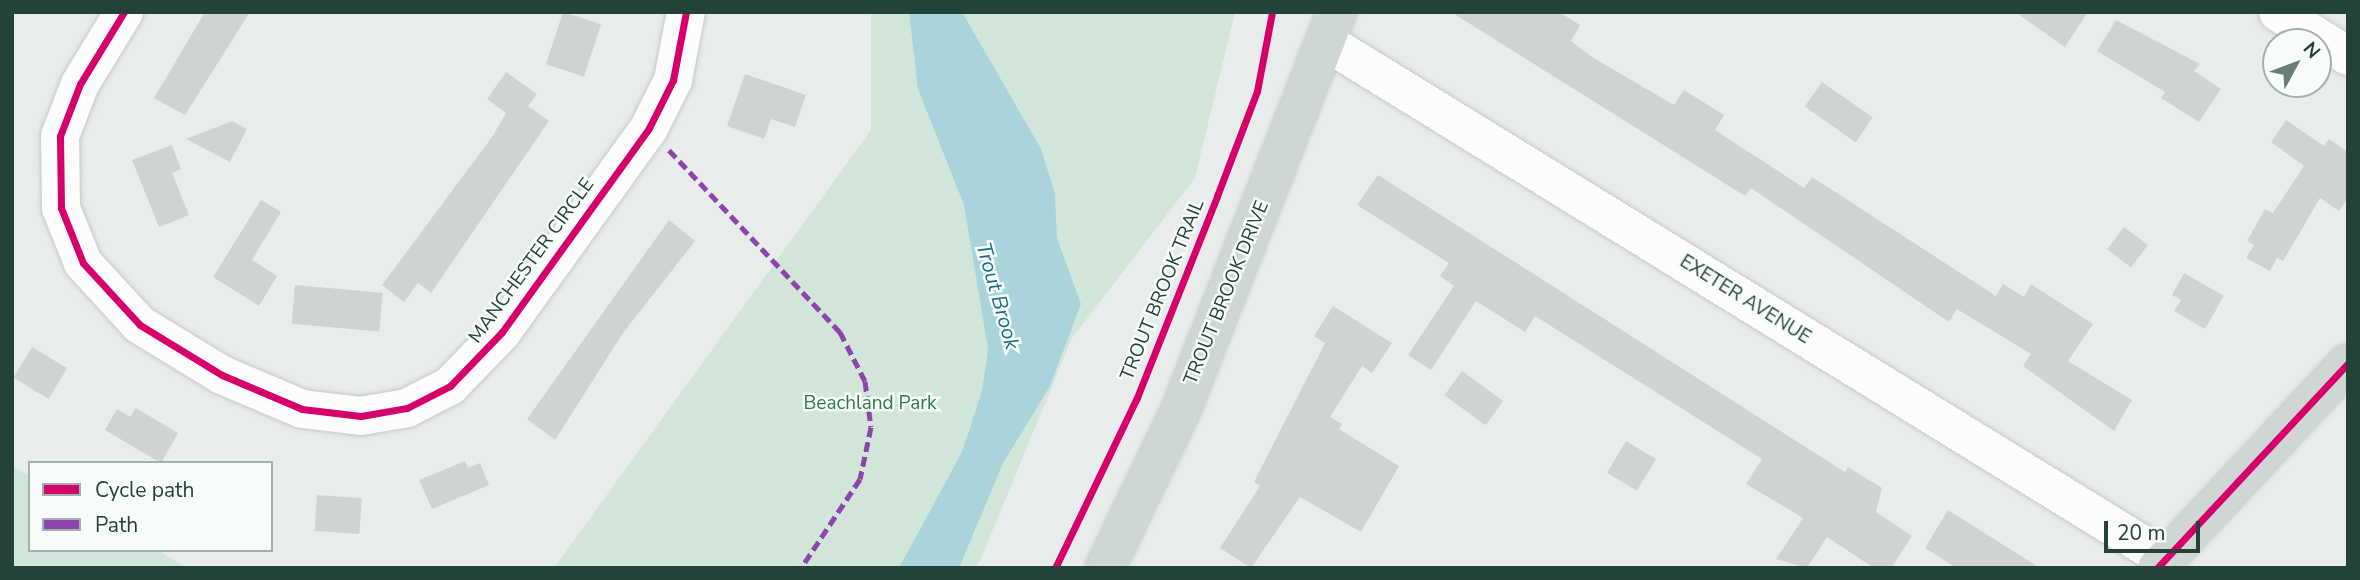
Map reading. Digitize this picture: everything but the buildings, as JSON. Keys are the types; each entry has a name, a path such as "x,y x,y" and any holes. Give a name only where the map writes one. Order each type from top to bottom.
{"main road":[{"name":"TROUT BROOK DRIVE","path":"1105,568 1180,412 1331,27"},
{"path":"2160,563 2348,363"}],"street":[{"name":"MANCHESTER CIRCLE","path":"124,12 80,84 60,136 61,208 83,263 140,325 222,374 302,409 361,416 407,408 440,391 502,332 649,128 680,58 686,12"},
{"path":"2278,12 2348,56"},
{"name":"EXETER AVENUE","path":"1331,27 2160,563"}],"green space":[{"name":"Beachland Park","path":"871,12 1235,12 1195,178 1072,338 980,561 975,568 554,568 871,130"},
{"path":"12,466 28,475 28,552 160,552 188,568 12,568"}],"water":[{"name":"Trout Brook","path":"909,12 962,12 1041,149 1055,194 1057,238 1081,304 1050,386 1003,463 959,568 899,568 962,452 982,391 988,349 964,205 918,89"}],"marked path":[{"path":"669,150 840,332 865,381 871,427 860,479 801,568"}],"cycle path":[{"path":"124,12 80,84 60,136 61,208 83,263 140,325 222,375 302,409 361,416 407,408 450,386 502,332 649,128 673,80 686,12"},
{"name":"TROUT BROOK TRAIL","path":"1055,568 1136,400 1217,196 1257,91 1272,12"},
{"path":"2157,568 2348,363"}]}
